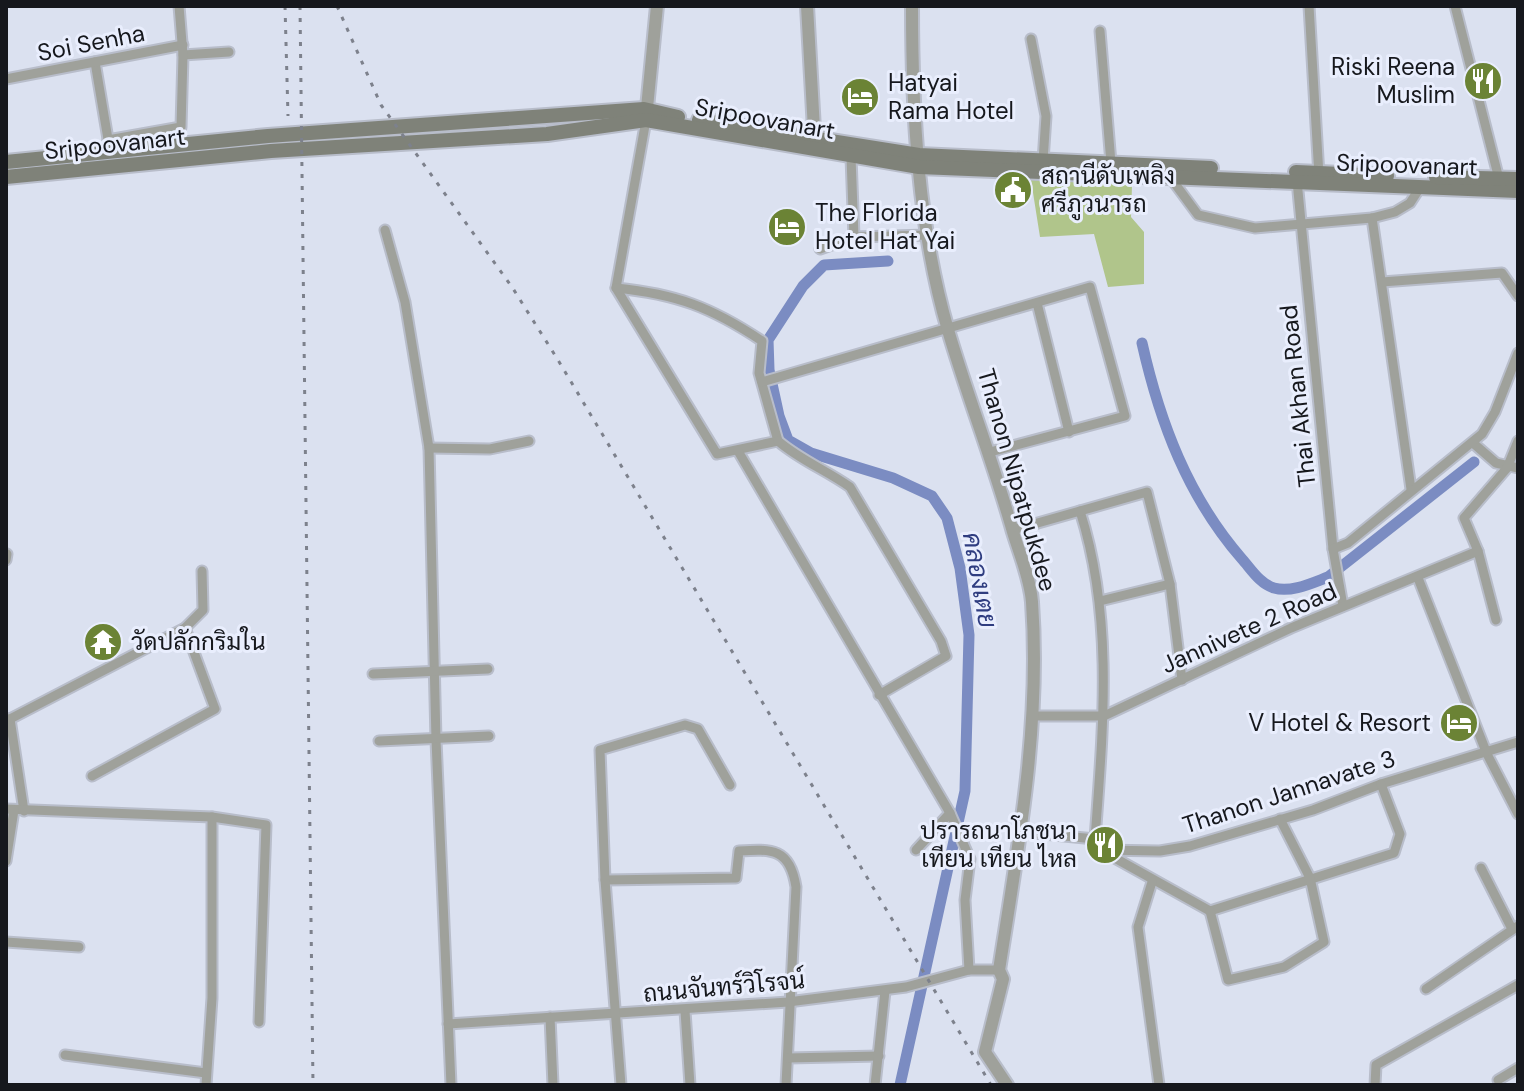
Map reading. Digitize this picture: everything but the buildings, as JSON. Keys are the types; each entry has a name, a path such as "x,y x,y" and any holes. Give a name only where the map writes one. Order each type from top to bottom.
{"main road":[{"name":"Sripoovanart","path":"6,177 271,151 547,134 645,114"},
{"name":"Sripoovanart","path":"6,162 109,146 645,114 919,161 1111,163 1421,186 1500,185 1518,179"},
{"name":"Sripoovanart","path":"815,145 851,157 1170,176 1500,185 1518,191"}],"street":[{"path":"95,62 109,146 181,127 183,50 179,6"},
{"path":"657,6 645,114 616,288 717,454 754,449 778,441"},
{"path":"807,6 815,145"},
{"name":"Thanon Nipatpukdee","path":"912,6 919,161 936,276 948,330 990,452 1032,601 1032,716 1023,832 999,970 1003,979 985,1052 1007,1085"},
{"path":"1309,6 1319,178"},
{"path":"1455,6 1500,185"},
{"path":"1100,31 1111,163"},
{"path":"1031,39 1046,116 1043,161"},
{"name":"Soi Senha","path":"6,79 183,50 229,52"},
{"path":"851,157 854,237"},
{"path":"1170,176 1198,215 1255,228 1372,218 1395,212 1410,203 1421,186"},
{"name":"Thai Akhan Road","path":"1297,181 1334,553 1343,606"},
{"path":"1372,218 1411,489"},
{"path":"385,230 405,302 429,448 436,740 451,1085"},
{"path":"820,249 854,237 929,235"},
{"path":"1382,282 1502,273 1518,296"},
{"path":"762,382 1090,287 1125,416 990,452"},
{"path":"616,288 664,292 709,309 762,341 759,373 778,441 798,458 829,472 850,487 941,641 946,656 879,695"},
{"path":"1037,303 1069,432"},
{"path":"1334,553 1411,489 1476,446 1495,412 1518,353"},
{"path":"429,448 490,449 529,441"},
{"path":"1496,620 1478,551 1464,518 1513,468 1518,441"},
{"path":"1476,446 1496,463 1513,468"},
{"path":"738,451 950,813 966,847 970,859 965,900 969,970"},
{"path":"1013,530 1147,492 1170,584 1182,680"},
{"path":"1080,511 1091,545 1100,601 1104,716 1095,839 1101,850 1152,882 1210,911 1394,853 1400,834 1381,784"},
{"name":"Jannivete 2 Road","path":"1032,716 1104,716 1343,606 1478,551"},
{"path":"6,560 7,554"},
{"path":"6,861 15,810 8,719 185,628 203,610 202,571"},
{"path":"1418,578 1487,754 1518,814"},
{"path":"1100,601 1170,584"},
{"path":"92,776 215,709 185,628"},
{"path":"373,674 488,669"},
{"path":"621,1085 605,880 600,750 685,725 698,729 730,785"},
{"path":"379,741 489,736"},
{"name":"Thanon Jannavate 3","path":"1101,850 1160,851 1190,846 1280,819 1467,755 1487,754 1518,742"},
{"path":"15,810 212,817 254,821 268,829 261,878 259,1022"},
{"path":"916,850 934,834 950,813"},
{"path":"206,1085 212,998 212,817"},
{"path":"1210,911 1228,980 1284,967 1324,942 1310,878 1280,819"},
{"path":"1023,832 1095,839"},
{"path":"605,880 736,878 739,851 770,849 784,857 793,871 796,887 786,1085"},
{"path":"1426,989 1515,928 1481,868"},
{"path":"1152,882 1138,927 1159,1085"},
{"path":"6,942 79,947"},
{"name":"ถนนจันทร์วิโรจน์","path":"448,1024 615,1016 788,1002 938,982 969,970 999,970"},
{"path":"1375,1085 1376,1065 1518,985"},
{"path":"875,1085 885,991"},
{"path":"685,1011 690,1085"},
{"path":"550,1017 553,1085"},
{"path":"65,1055 206,1073"},
{"path":"788,1058 879,1056"},
{"path":"1498,1080 1518,1068"}],"green space":[{"path":"1031,180 1132,185 1131,217 1144,232 1144,284 1108,287 1094,234 1040,237"}],"waterway":[{"name":"คลองเตย","path":"888,261 824,265 803,286 768,340 769,370 788,440 811,453 893,478 932,496 947,518 960,568 969,635 965,791 900,1085"},
{"name":"คลองเตย","path":"1142,343 1167,430 1191,485 1223,535 1256,576 1274,588 1294,588 1328,577 1474,462"}],"railway":[{"path":"285,6 288,116"},
{"path":"300,6 313,1085"},
{"path":"337,6 381,105 512,287 558,360 991,1085"}],"place":[{"name":"Riski Reena Muslim","path":"1483,81"},
{"name":"Hatyai Rama Hotel","path":"860,97"},
{"name":"สถานีดับเพลิง ศรีภูวนารถ","path":"1013,190"},
{"name":"The Florida Hotel Hat Yai","path":"787,227"},
{"name":"วัดปลักกริมใน","path":"103,642"},
{"name":"V Hotel & Resort","path":"1459,723"},
{"name":"ปรารถนาโภชนา เทียน เทียน ไหล","path":"1105,845"}]}
